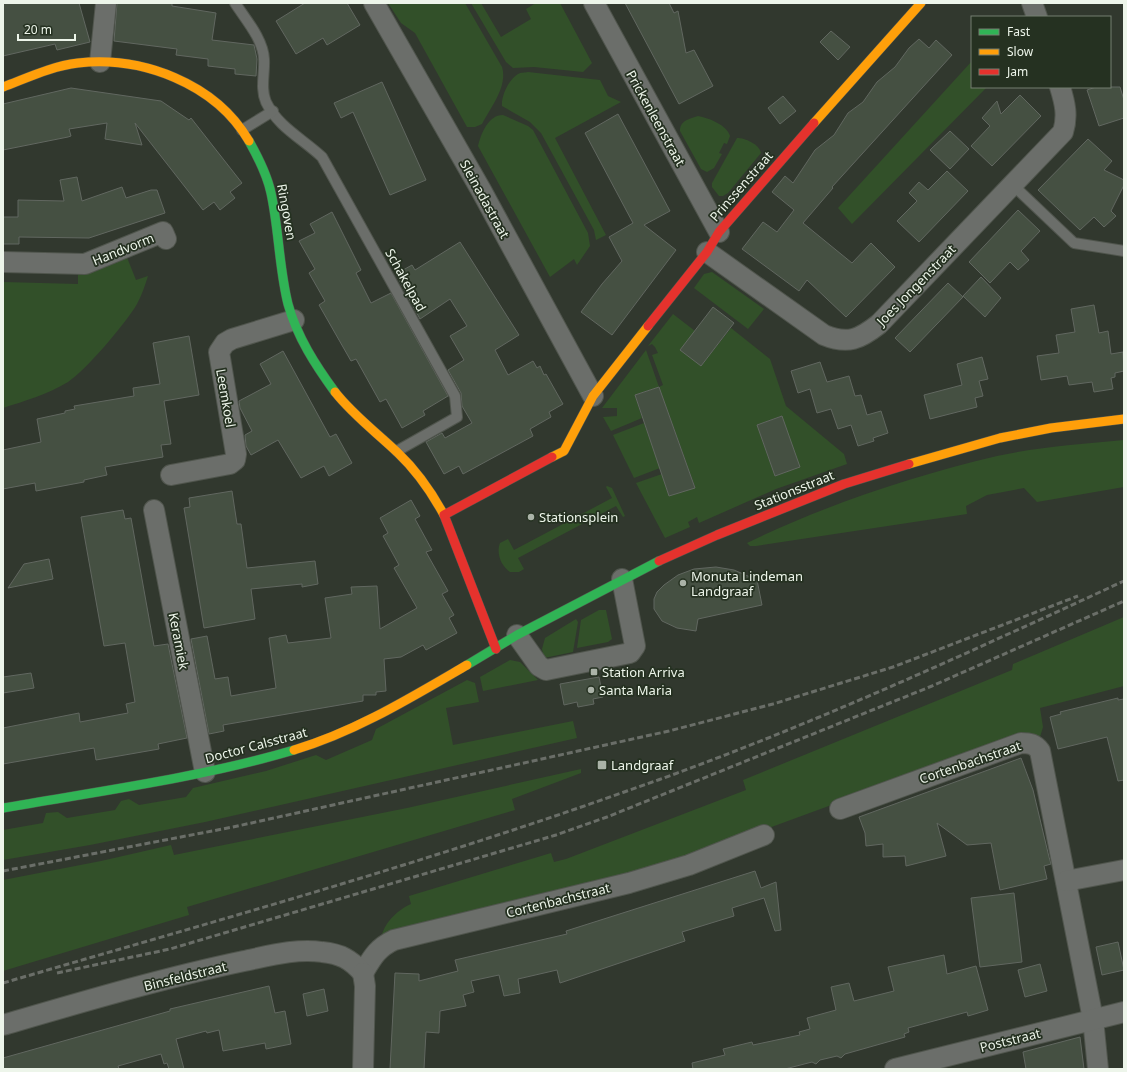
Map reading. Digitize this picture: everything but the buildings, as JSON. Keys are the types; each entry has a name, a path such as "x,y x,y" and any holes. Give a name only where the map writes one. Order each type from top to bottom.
{"street":[{"path":"100,62 106,3"},
{"name":"Sleinadastraat","path":"374,3 477,184 593,396"},
{"name":"Prickenleenstraat","path":"594,3 719,232"},
{"name":"Prinssenstraat","path":"593,396 707,252 719,232 847,85 921,3"},
{"path":"1032,3 1037,16"},
{"name":"Ringoven","path":"3,87 63,66 100,62 154,68 188,83 219,105 242,130 260,161 267,177 289,304 300,337 328,382 360,422 397,451 421,476 444,515"},
{"name":"Joes Jongenstraat","path":"707,252 824,335 835,339 854,339 866,334 880,324 1063,132 1067,120 1060,88"},
{"name":"Handvorm","path":"3,262 85,264 163,232 166,239"},
{"name":"Leemkoel","path":"171,475 230,464 235,460 236,454 219,352 225,343 232,339 294,320"},
{"path":"496,649 444,515 564,451 593,396"},
{"name":"Stationsstraat","path":"496,649 622,579 717,535 844,484 921,460 1008,436 1052,428 1124,419"},
{"name":"Keramiek","path":"154,510 205,772"},
{"path":"517,636 539,666 546,670 630,653 635,646 622,579"},
{"name":"Doctor Calsstraat","path":"3,808 205,772 250,762 332,737 415,695 496,649"},
{"name":"Cortenbachstraat","path":"840,809 1021,742 1036,746 1040,751 1093,1019 1098,1069"},
{"name":"Cortenbachstraat","path":"363,973 375,952 382,946 394,940 629,883 689,865 764,835"},
{"path":"1066,881 1124,870"},
{"name":"Binsfeldstraat","path":"3,1025 197,972 270,956 299,952 320,951 331,953 341,955 353,962 363,973"},
{"path":"363,973 365,986 363,1069"},
{"name":"Poststraat","path":"895,1069 1124,1012"}],"lane":[{"name":"Schakelpad","path":"235,3 255,32 263,50 264,94 266,102 290,132 322,157 455,396 457,417 397,451"},
{"path":"242,130 272,111"},
{"path":"1013,185 1074,243 1124,251"}],"green space":[{"path":"388,3 465,3 502,67 503,74 501,89 482,124 475,127 467,127 415,33 401,23"},
{"path":"471,3 481,3 501,37 531,19 526,9 536,3 560,3 592,63 583,72 534,67 513,68 506,62"},
{"path":"971,62 971,88 986,88 852,224 838,208"},
{"path":"528,72 600,80 608,96 621,102 555,138 606,235 596,240 594,230 541,133 530,122 502,106 504,93 515,76 519,73"},
{"path":"503,115 528,126 533,130 588,233 590,246 577,265 574,259 550,277 478,146 483,131 489,122 493,118"},
{"path":"698,116 707,118 721,125 730,136 727,144 724,143 719,153 722,154 714,168 707,172 701,169 680,131 680,127 684,122"},
{"path":"737,138 744,139 755,144 761,153 728,193 723,196 719,196 712,187 712,183"},
{"path":"126,255 136,280 148,276 137,304 115,334 95,357 68,382 44,394 3,408 3,282 78,284 78,270"},
{"path":"712,272 764,309 748,329 694,288 704,274"},
{"path":"673,314 695,331 701,366 731,328 770,359 786,406 844,454 847,464 776,489 699,523 697,517 688,522 690,527 665,538 636,483 662,474 669,496 695,487 659,387 663,385 652,355 658,353 652,344 648,346","holes":["781,416 800,467 775,476 757,425"]},
{"path":"646,350 659,387 635,395 642,418 611,431 603,417 617,416 617,408 602,408"},
{"path":"644,423 660,468 634,478 613,435"},
{"path":"1124,440 1124,487 1037,502 1024,488 987,495 966,506 967,514 756,546 750,546 747,543 838,504 902,482 965,464 1028,450"},
{"path":"606,487 612,488 625,516 623,517 616,506 518,558 524,569 519,572 510,572 504,566 499,555 500,543 508,539 514,550 612,498"},
{"path":"599,610 606,610 612,639 608,642 577,648 581,620"},
{"path":"1124,617 1124,686 1040,708 1043,727 1040,737 1030,733 1025,734 755,833 627,875 382,935 386,925 393,916 411,904 409,896 551,853 554,862 566,859 746,790 743,780 1012,670 1013,664"},
{"path":"576,619 578,622 573,652 544,658 542,649 545,638"},
{"path":"510,660 520,662 538,680 483,691 480,677"},
{"path":"467,680 475,683 479,702 446,708 453,745 573,721 577,738 205,822 90,845 3,860 3,830 43,823 46,813 58,812 67,818 115,810 121,801 129,799 139,805 186,797 193,788 266,771 316,755 326,760 372,740 376,729"},
{"path":"581,769 581,773 512,799 515,810 187,907 189,915 3,971 3,880 101,861 171,845 174,855 407,808"}],"railway":[{"path":"3,983 395,868 550,818 627,791 753,744 878,692 1124,581"},
{"path":"3,871 233,827 669,731 773,704 893,667 1078,596"},
{"path":"57,973 170,949 556,835 607,817 932,686 1124,601"}],"traffic: fast":[{"path":"249,141 265,172 271,193 285,290 296,328 308,351 335,392"},
{"path":"467,665 517,635 659,561"},
{"path":"3,808 113,790 186,776 258,760 294,750"}],"traffic: slow":[{"path":"814,123 921,3"},
{"path":"3,87 30,76 78,63 102,62 127,64 151,69 175,78 197,89 217,103 235,121 249,141"},
{"path":"552,457 564,451 593,396 648,326"},
{"path":"335,392 357,416 411,466 428,489 444,515"},
{"path":"909,464 1000,438 1051,428 1124,419"},
{"path":"294,750 339,734 361,724 467,665"}],"traffic: jam":[{"path":"648,326 707,252 719,232 814,123"},
{"path":"496,649 444,515 552,457"},
{"path":"659,561 717,535 844,484 909,464"}],"place":[{"name":"Stationsplein","path":"531,517"},
{"name":"Monuta Lindeman Landgraaf","path":"683,583"},
{"name":"Station Arriva","path":"594,672"},
{"name":"Santa Maria","path":"591,690"},
{"name":"Landgraaf","path":"602,765"}]}
